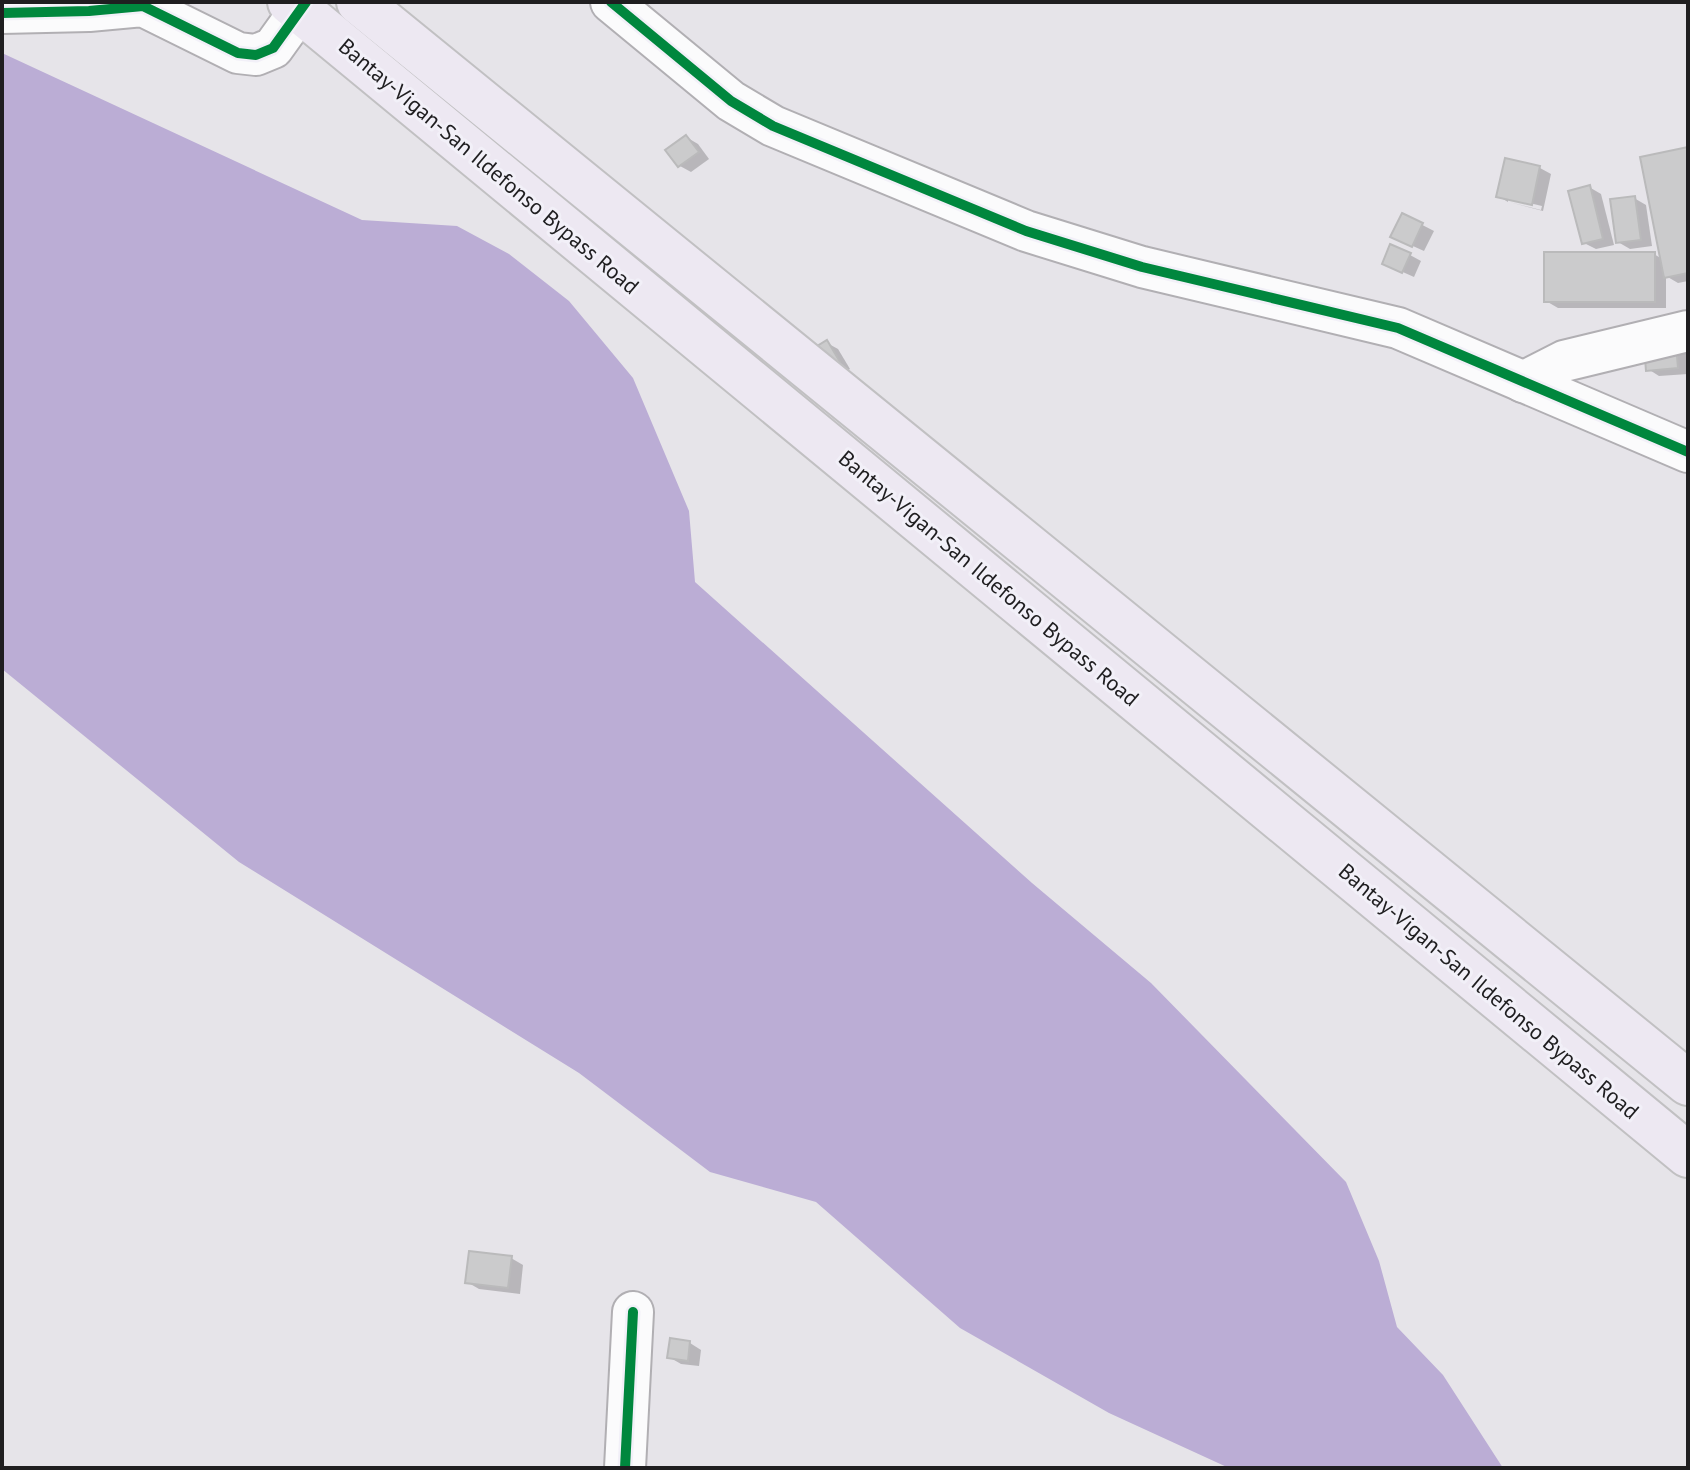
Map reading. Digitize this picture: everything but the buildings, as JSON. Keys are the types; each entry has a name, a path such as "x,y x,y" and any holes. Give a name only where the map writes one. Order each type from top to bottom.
{"main road":[{"name":"Bantay-Vigan-San Ildefonso Bypass Road","path":"359,2 1688,1083"},
{"name":"Bantay-Vigan-San Ildefonso Bypass Road","path":"299,5 1688,1155"}],"street":[{"path":"611,2 731,101 773,126 1026,231 1142,267 1398,328 1688,452"},
{"path":"2,13 143,6 238,53 256,55 273,48 299,5"},
{"path":"1523,382 1564,361 1688,331"},
{"path":"625,1468 633,1312"}],"shaded area":[{"path":"2,53 362,220 457,226 509,254 569,301 633,378 689,511 695,582 1032,883 1151,983 1346,1182 1379,1261 1397,1327 1443,1375 1503,1468 1229,1468 1109,1413 960,1328 816,1202 710,1172 579,1073 239,862 2,669"}],"cycle path":[{"path":"2,13 143,6 238,53 256,55 273,48 306,2"},
{"path":"611,2 731,101 773,126 1026,231 1142,267 1398,328 1688,452"},
{"path":"625,1468 633,1312"}]}
